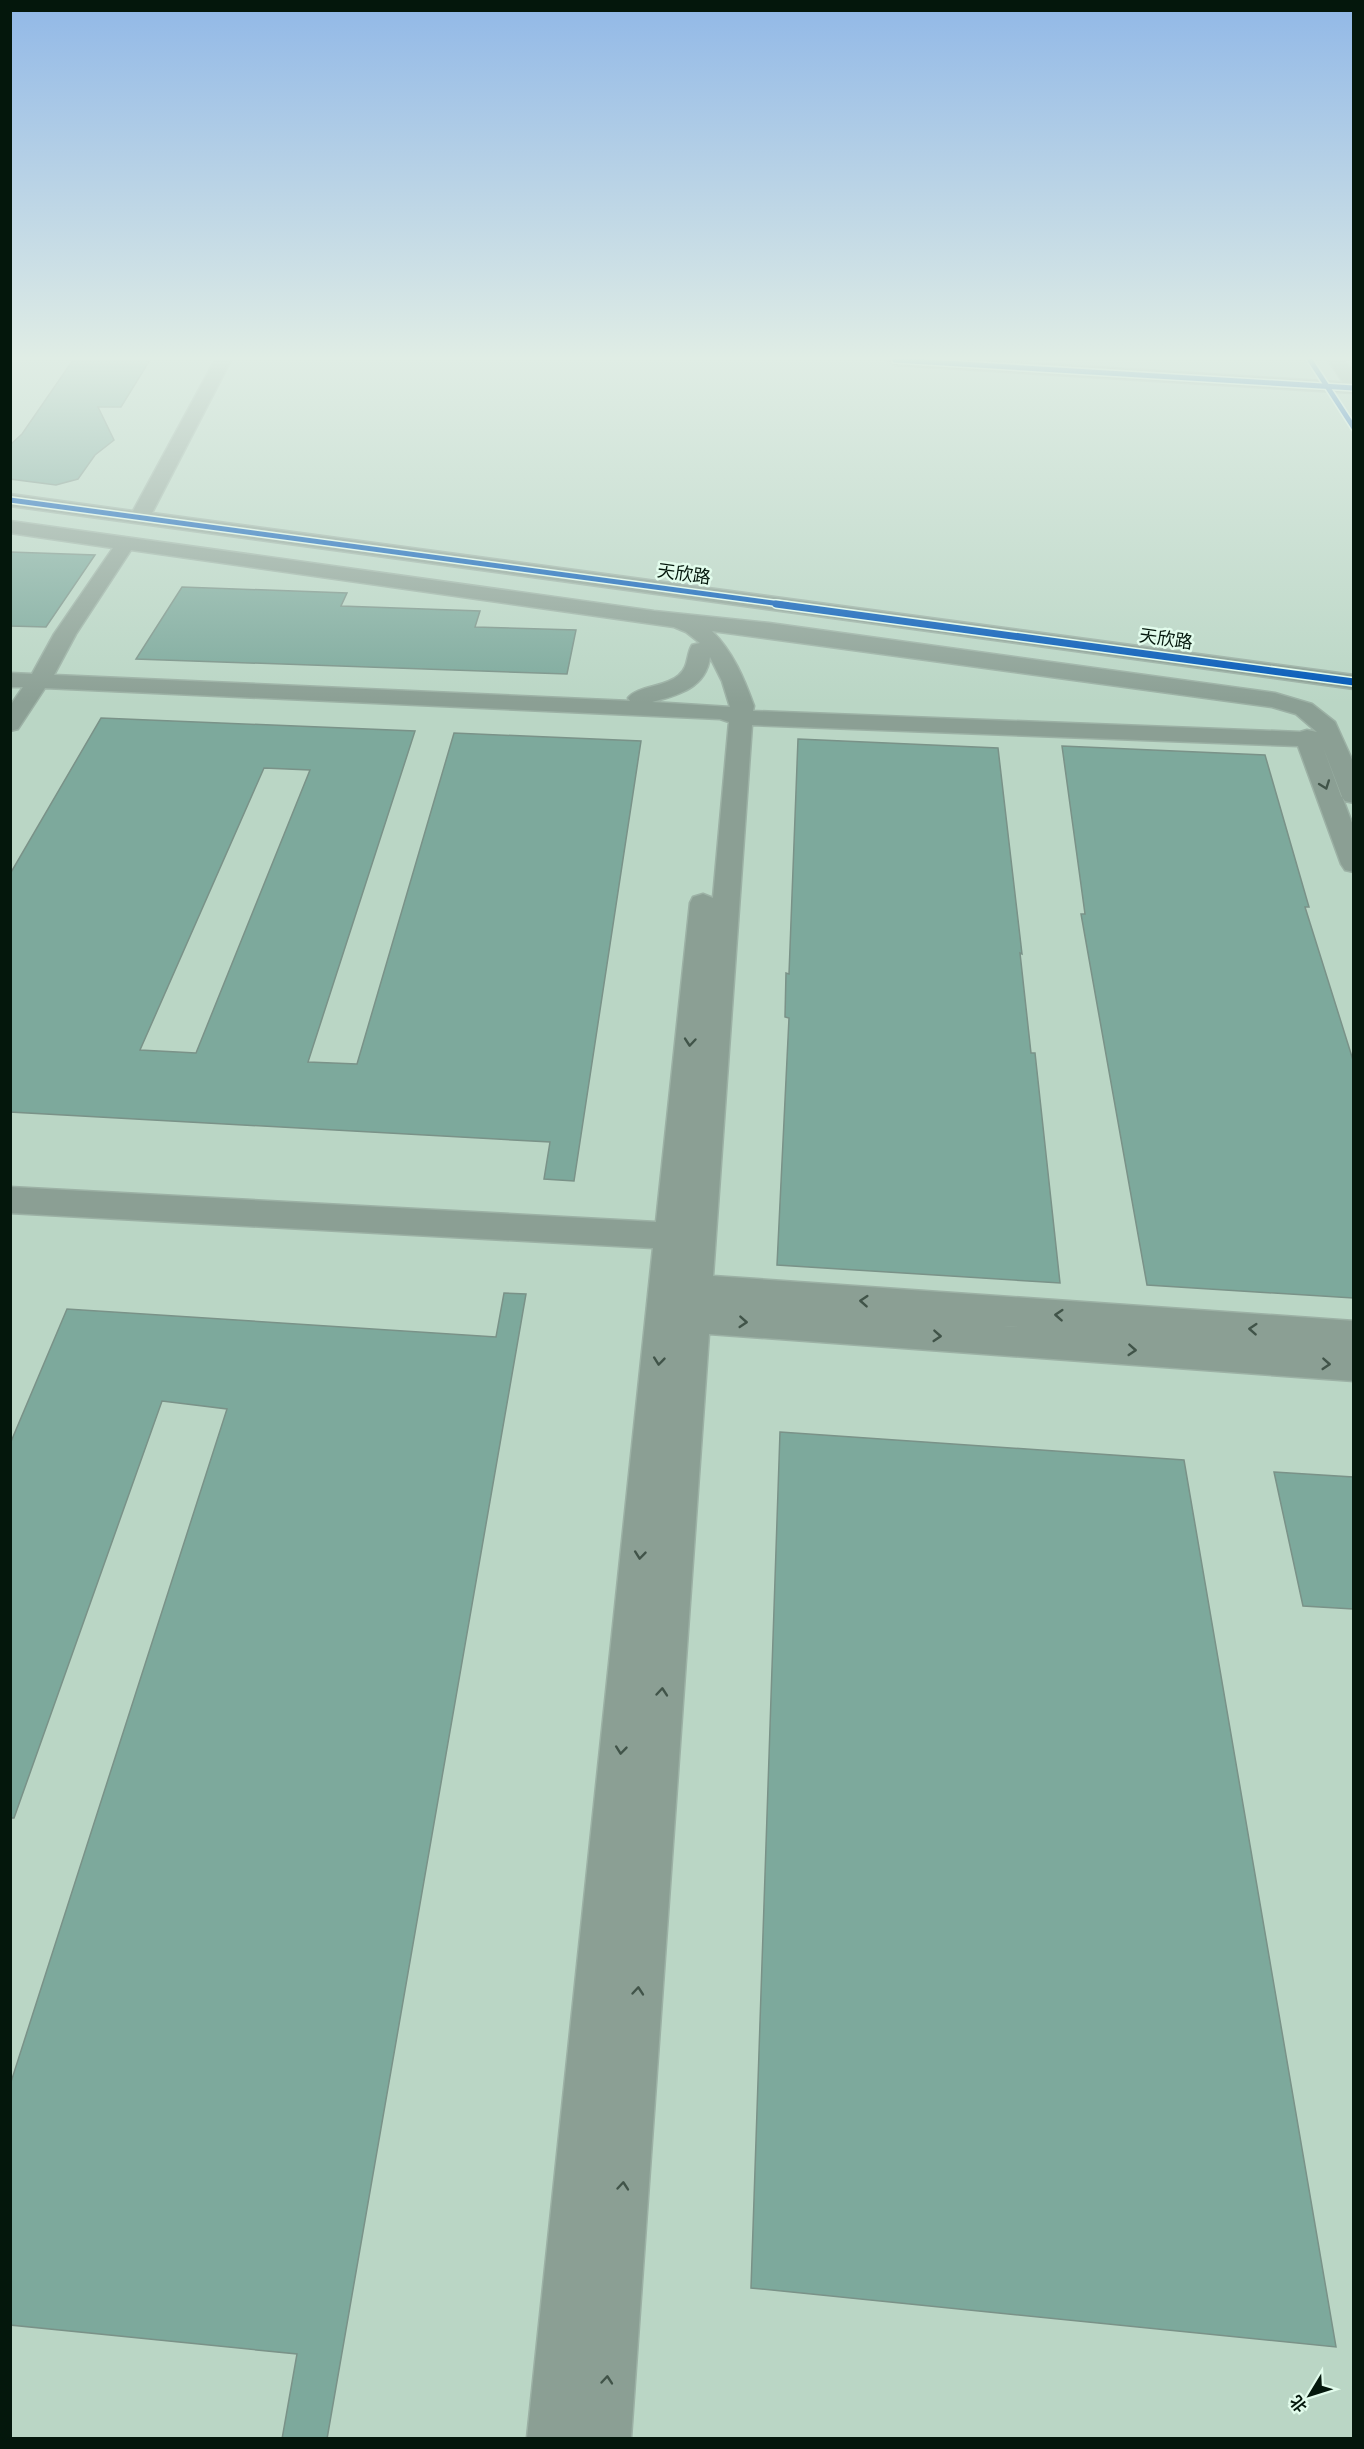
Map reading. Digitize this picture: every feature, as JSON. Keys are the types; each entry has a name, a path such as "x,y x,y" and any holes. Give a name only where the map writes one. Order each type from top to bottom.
{"street":[{"path":"140,517 163,474"},
{"name":"天欣路","path":"10,500 1353,682"},
{"path":"10,527 680,621 705,636 730,670 732,709 679,1302 555,2439"},
{"path":"10,724 22,678 65,634 126,543"},
{"path":"654,618 673,627 700,650 711,665 732,709"},
{"path":"654,618 769,630 1263,698 1315,728 1353,796"},
{"path":"640,698 683,684 695,675 700,650"},
{"path":"22,678 732,709 1315,728"},
{"path":"22,678 640,698 732,709"},
{"path":"1315,728 1353,864"},
{"path":"10,1200 685,1236"},
{"path":"679,1302 1353,1336"},
{"path":"679,1302 1353,1366"},
{"path":"603,2439 679,1302"}],"building":[{"path":"10,474 81,474 78,479 56,485 10,479"},
{"path":"10,552 95,555 46,627 10,626"},
{"path":"182,587 347,593 341,606 480,611 475,627 576,630 567,674 136,659"},
{"path":"101,718 415,731 308,1062 357,1064 454,733 641,741 574,1181 544,1179 550,1142 10,1112 10,874","holes":["264,768 310,770 196,1053 140,1050"]},
{"path":"798,739 998,748 1031,1053 1035,1053 1060,1283 777,1265 789,1018 785,1017 786,973 789,974"},
{"path":"1062,746 1265,755 1309,907 1305,907 1353,1060 1353,1298 1147,1285 1081,914 1085,914"},
{"path":"504,1293 526,1294 327,2439 282,2439 297,2354 10,2325 10,2085 227,1409 162,1401 14,1818 10,1818 10,1444 67,1309 496,1337"},
{"path":"780,1432 1184,1460 1336,2347 751,2288"},
{"path":"1274,1472 1353,1477 1353,1609 1303,1606"}],"cycle path":[{"path":"10,500 1354,682"}]}
